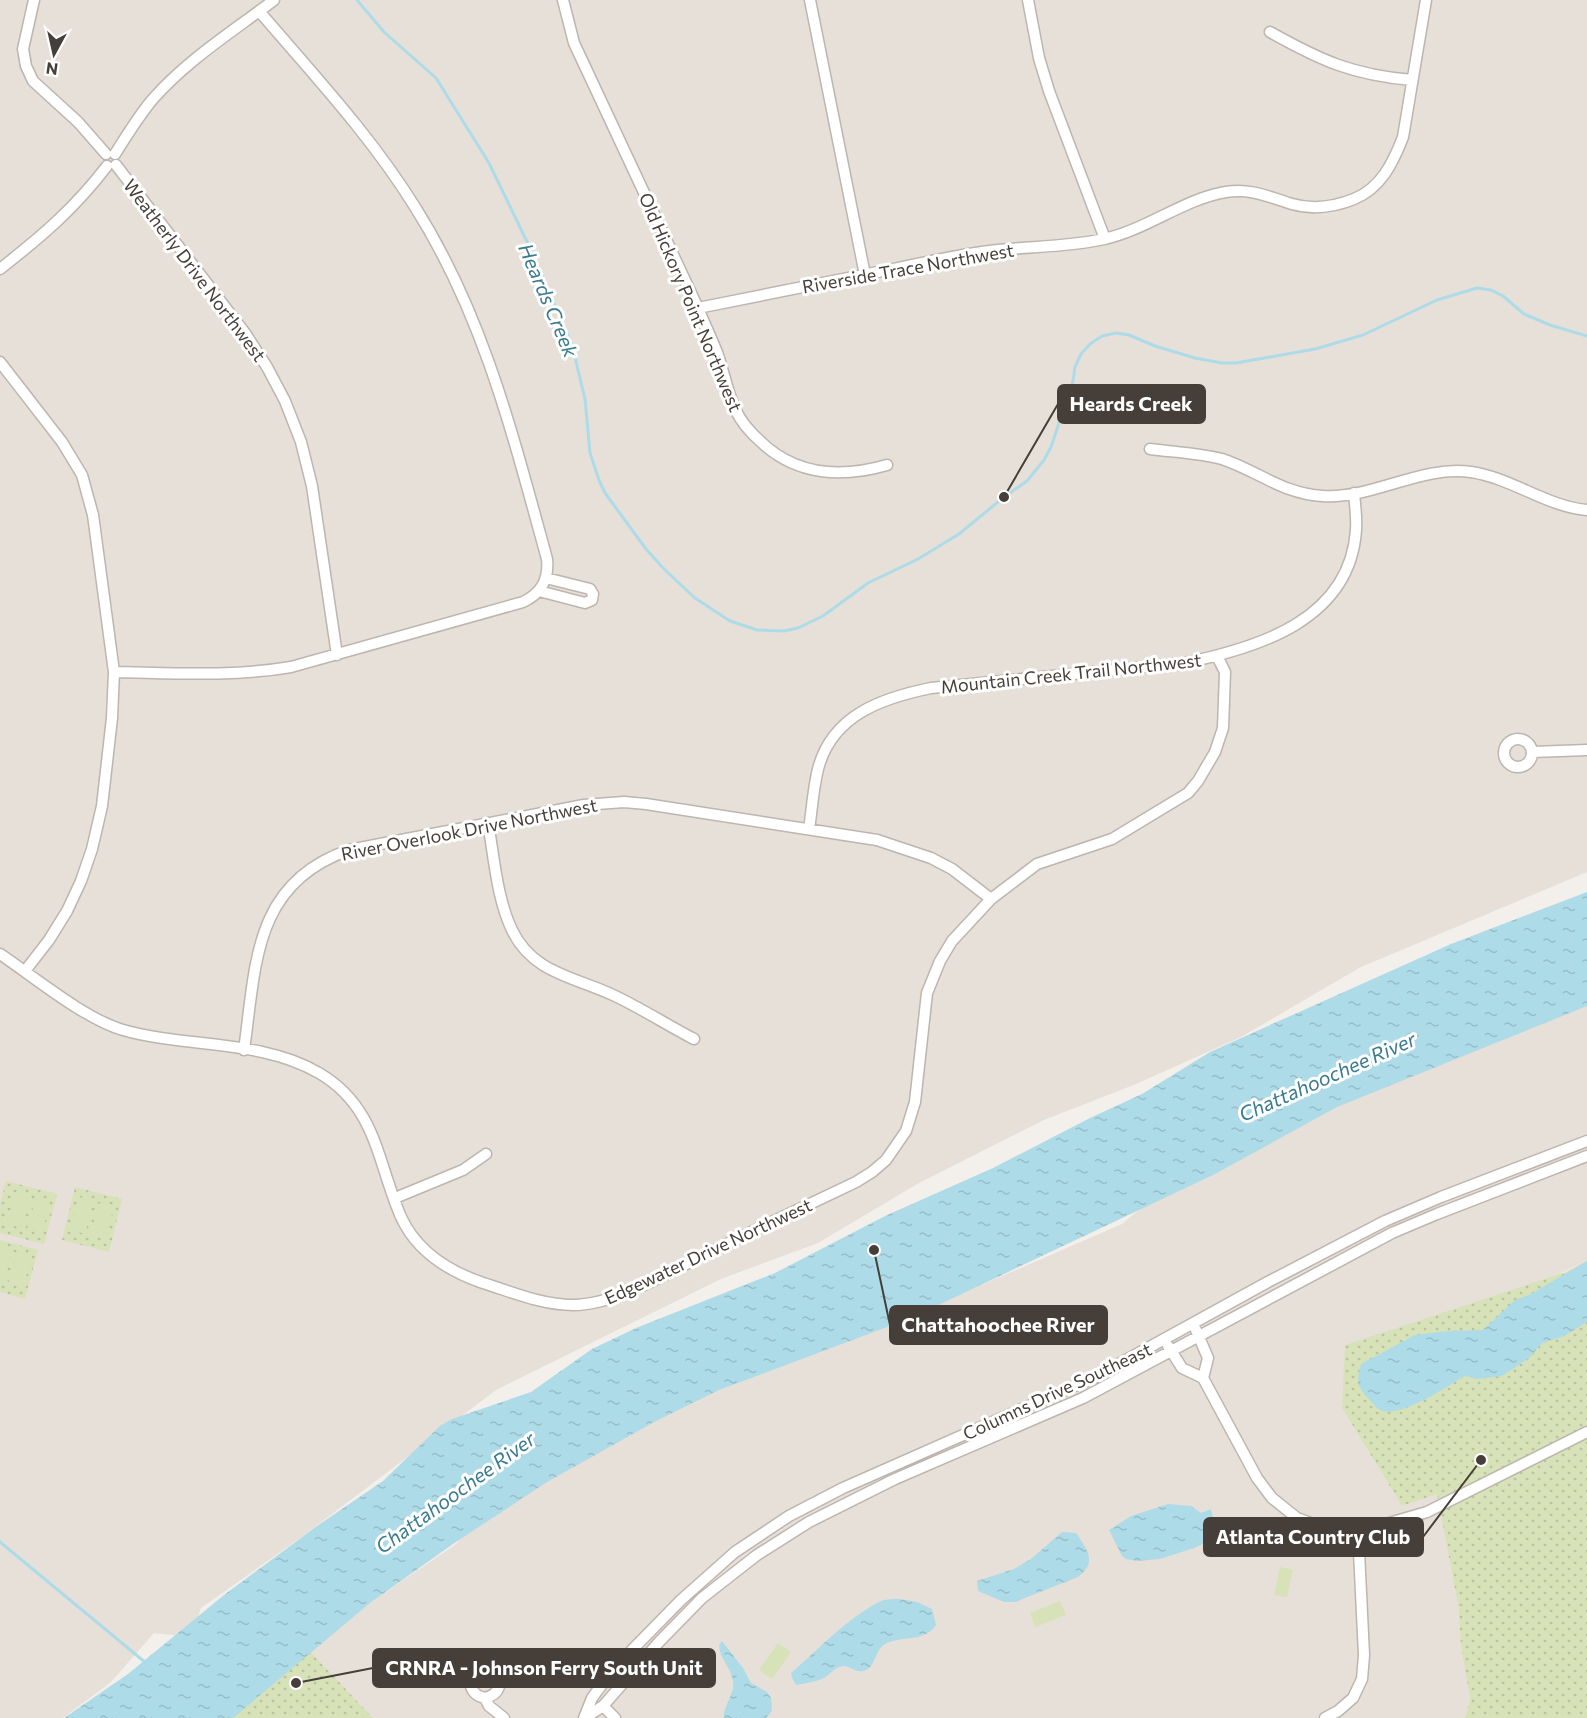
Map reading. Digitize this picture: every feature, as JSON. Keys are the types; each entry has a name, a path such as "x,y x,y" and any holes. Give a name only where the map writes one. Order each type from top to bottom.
{"street":[{"name":"Weatherly Drive Northwest","path":"34,0 24,49 26,66 33,81 78,122 111,160 245,333 285,401 301,442 312,486 337,655"},
{"path":"0,269 59,222 87,192 138,119 170,81 201,53 274,0"},
{"name":"Old Hickory Point Northwest","path":"563,0 574,43 698,308 717,352 736,412 748,429 766,447 792,463 823,472 853,473 887,465"},
{"path":"810,0 864,275"},
{"path":"1028,0 1039,58 1049,91 1105,239"},
{"name":"Riverside Trace Northwest","path":"698,308 980,252 1068,245 1105,239 1146,224 1206,197 1225,192 1256,192 1292,204 1312,207 1335,206 1356,198 1379,181 1395,158 1403,137 1426,0"},
{"path":"114,672 249,673 291,667 523,602 539,591 546,578 547,559 502,398 477,329 448,265 415,207 379,154 259,11"},
{"path":"1270,32 1320,59 1349,70 1382,78 1412,80"},
{"path":"0,362 63,442 82,475 93,514 114,672 112,718 102,806 92,849 81,881 66,911 49,940 25,971"},
{"path":"1150,449 1222,460 1303,495 1327,496 1354,493 1432,473 1467,472 1500,479 1540,498 1587,510"},
{"name":"Mountain Creek Trail Northwest","path":"809,829 818,771 828,743 842,724 883,701 905,693 932,688 1151,667 1217,656 1290,630 1328,599 1346,570 1354,546 1356,518 1354,493"},
{"path":"539,591 585,603 592,600 593,594 590,589 546,578"},
{"name":"Edgewater Drive Northwest","path":"0,954 91,1016 119,1029 150,1037 276,1054 299,1062 321,1074 359,1109 371,1130 401,1216 412,1236 446,1268 467,1278 538,1300 574,1305 597,1302 618,1296 856,1182 886,1160 906,1131 915,1102 923,1014 931,981 952,941 991,899 1036,864 1112,840 1188,793 1215,752 1222,728 1225,672 1217,656"},
{"path":"1532,752 1587,750"},
{"name":"River Overlook Drive Northwest","path":"244,1050 257,955 262,936 276,906 300,878 322,861 349,850 584,805 624,802 877,840 912,850 952,869 991,899"},
{"path":"488,823 505,914 513,933 526,951 553,972 615,996 694,1039"},
{"name":"Columns Drive Southeast","path":"584,1718 592,1698 654,1626 709,1574 735,1552 825,1496 1097,1376 1385,1221 1587,1141"},
{"path":"395,1198 463,1170 486,1154"},
{"name":"Columns Drive Southeast","path":"584,1718 603,1706 659,1642 702,1598 757,1555 837,1507 895,1479 1083,1398 1392,1233 1587,1156"},
{"path":"1192,1324 1208,1358 1203,1377"},
{"path":"1164,1340 1182,1368 1203,1377 1257,1478 1278,1505 1298,1518 1317,1526 1358,1531 1427,1512 1587,1432"},
{"path":"1325,1718 1338,1711 1353,1698 1362,1679 1364,1655 1358,1531"},
{"path":"485,1698 489,1706 504,1718"},
{"path":"603,1706 615,1718"}],"shaded area":[{"path":"0,0 1587,0 1587,872 1361,967 1241,1037 1136,1084 1044,1120 919,1183 818,1243 721,1279 496,1390 303,1536 201,1608 191,1637 154,1633 111,1682 63,1718 0,1718"},
{"path":"1587,994 1587,1260 1345,1384 1342,1408 1402,1506 1437,1493 1458,1605 1461,1647 1470,1699 1465,1718 373,1718 306,1647 456,1544 500,1495 837,1332 972,1289 1122,1224 1185,1171"}],"green space":[{"path":"6,1181 57,1194 44,1244 0,1233 0,1204"},
{"path":"75,1187 122,1199 109,1252 62,1240"},
{"path":"16,1191 31,1196 22,1228 7,1224"},
{"path":"36,1197 50,1201 42,1233 27,1229"},
{"path":"79,1197 94,1201 85,1234 70,1230"},
{"path":"99,1203 114,1207 105,1239 90,1235"},
{"path":"0,1240 38,1250 25,1299 0,1292"},
{"path":"0,1248 12,1251 3,1283 0,1282"},
{"path":"17,1252 32,1256 23,1288 8,1284"},
{"path":"1587,1260 1587,1718 1465,1718 1470,1699 1461,1647 1458,1605 1437,1494 1402,1506 1342,1408 1345,1345 1566,1272"},
{"path":"1280,1567 1293,1570 1287,1597 1274,1595"},
{"path":"1060,1601 1066,1615 1035,1627 1030,1613"},
{"path":"778,1643 791,1652 772,1679 759,1670"},
{"path":"306,1647 373,1718 200,1718"}],"water":[{"path":"1587,892 1587,1006 1337,1107 1213,1175 911,1318 719,1390 656,1421 547,1482 453,1544 370,1603 233,1718 64,1718 128,1674 224,1595 317,1526 383,1481 440,1426 452,1419 531,1392 592,1349 636,1328 775,1273 885,1216 993,1168 1142,1094 1210,1052 1451,944"},
{"path":"1587,1261 1587,1322 1564,1336 1542,1343 1529,1358 1502,1376 1477,1379 1465,1376 1424,1400 1389,1412 1378,1409 1359,1386 1361,1364 1415,1335 1483,1330 1515,1300 1529,1295"},
{"path":"1168,1504 1191,1506 1201,1513 1211,1509 1216,1532 1207,1542 1160,1559 1136,1561 1122,1556 1109,1530 1131,1516"},
{"path":"1062,1532 1076,1533 1089,1555 1088,1566 1078,1577 1015,1602 1004,1602 978,1591 977,1581 1014,1569 1031,1559"},
{"path":"900,1599 917,1602 932,1609 936,1625 931,1631 919,1637 885,1644 879,1650 872,1665 866,1670 860,1671 841,1666 824,1678 796,1685 791,1673 845,1625 881,1601"},
{"path":"722,1641 743,1668 751,1683 767,1692 771,1698 772,1711 766,1718 724,1718 733,1681 720,1650 719,1645"}],"waterway":[{"name":"Heards Creek","path":"357,0 384,32 436,78 489,163 530,248 572,345 585,399 590,453 605,493 646,549 695,598 730,621 757,630 784,631 798,628 823,616 868,583 918,559 959,534 1027,481 1051,447 1081,354 1102,336 1116,333 1129,335 1155,346 1195,358 1236,363 1315,349 1363,335 1437,300 1477,288 1491,290 1503,296 1524,314 1550,325 1587,336"},
{"path":"0,1542 146,1663"}],"place":[{"name":"Heards Creek","path":"1004,497"},
{"name":"Chattahoochee River","path":"874,1250"},
{"name":"Atlanta Country Club","path":"1481,1460"},
{"name":"CRNRA - Johnson Ferry South Unit","path":"296,1683"}]}
